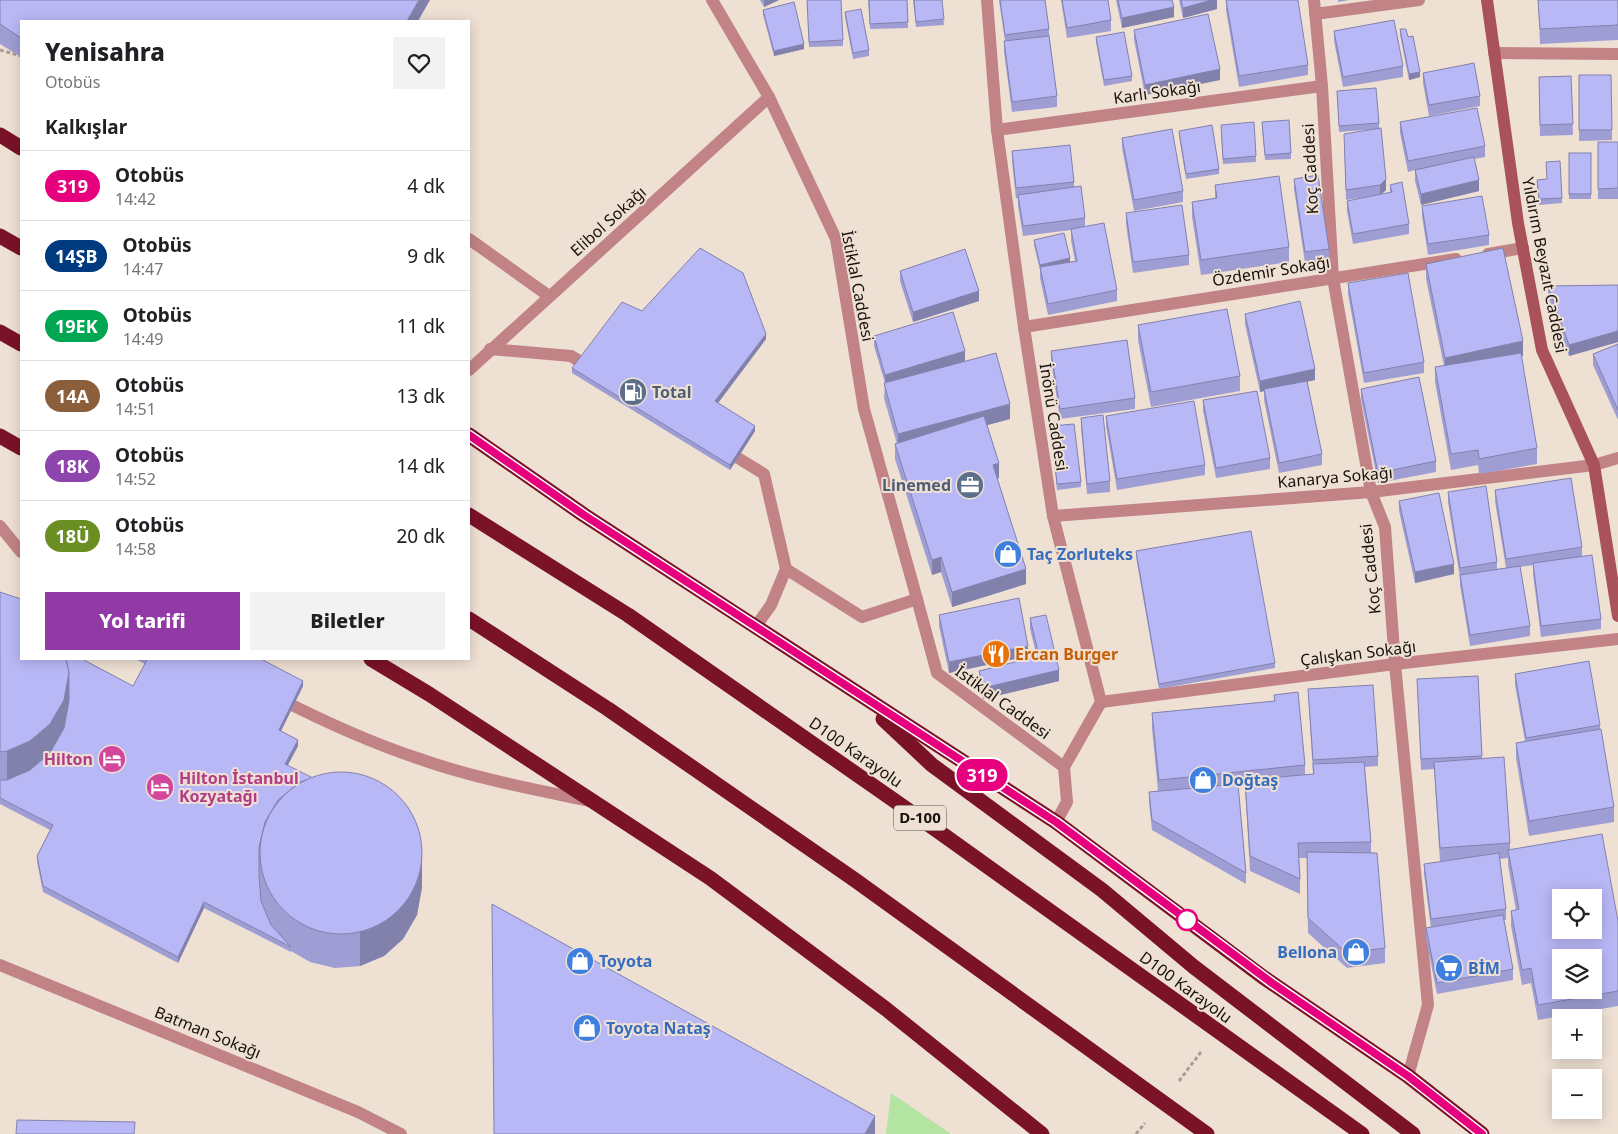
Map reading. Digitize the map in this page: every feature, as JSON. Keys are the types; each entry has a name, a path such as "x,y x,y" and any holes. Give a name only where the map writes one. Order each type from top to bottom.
{"highway":[{"path":"0,135 20,147"},
{"path":"0,236 20,247"},
{"path":"0,332 20,343"},
{"path":"0,436 20,447"},
{"path":"470,436 584,515 1056,822 1269,981 1408,1076 1482,1134"},
{"name":"D100 Karayolu","path":"470,516 636,621 938,831 1362,1134"},
{"path":"470,620 608,709 855,880 1208,1134"},
{"path":"373,660 710,878 862,991 1042,1134"},
{"path":"855,693 932,765 1102,890 1194,967 1413,1134"}],"street":[{"name":"İstiklal Caddesi","path":"712,0 769,97 836,239 864,409 918,599 936,673 1064,767"},
{"name":"İnönü Caddesi","path":"987,0 997,130 1024,327 1053,516 1102,702"},
{"name":"Koç Caddesi","path":"1314,0 1322,86 1333,278 1372,492 1385,528 1395,664 1428,1005 1408,1076"},
{"path":"1315,14 1419,0"},
{"name":"Yıldırım Beyazıt Caddesi","path":"1487,0 1523,248 1542,350 1594,465 1618,616"},
{"path":"1494,53 1618,54"},
{"name":"Karlı Sokağı","path":"997,130 1322,86"},
{"name":"Elibol Sokağı","path":"470,369 769,97"},
{"path":"470,240 549,296"},
{"name":"Özdemir Sokağı","path":"1024,327 1523,248"},
{"path":"490,349 571,356 581,362"},
{"path":"738,458 764,474 786,569 771,605 756,626"},
{"name":"Kanarya Sokağı","path":"1053,516 1372,492 1594,465 1618,458"},
{"path":"0,526 20,551"},
{"path":"786,569 862,617 918,599"},
{"name":"Çalışkan Sokağı","path":"1102,702 1395,664 1618,638"},
{"path":"271,694 323,721 417,758 485,779 594,802"},
{"path":"1056,822 1067,802 1064,767 1102,702"},
{"name":"Batman Sokağı","path":"0,965 358,1112 401,1134"}],"path":[{"path":"0,50 20,56"}],"green space":[{"path":"891,1093 951,1134 886,1134"}],"building":[{"path":"0,0 419,0 408,20 20,20 20,37 0,24"},
{"path":"807,0 841,0 843,40 809,42"},
{"path":"869,0 907,0 908,22 870,24"},
{"path":"914,0 942,0 944,19 916,22"},
{"path":"1000,0 1045,0 1049,29 1005,35"},
{"path":"1062,0 1108,0 1111,20 1067,28"},
{"path":"1118,0 1172,0 1174,7 1122,18"},
{"path":"1181,0 1212,0 1183,8"},
{"path":"1226,0 1298,0 1308,65 1239,76"},
{"path":"1538,0 1618,0 1618,25 1540,29"},
{"path":"794,2 804,44 774,51 763,10"},
{"path":"861,9 869,50 853,53 845,12"},
{"path":"1208,14 1220,69 1145,85 1134,30"},
{"path":"1394,20 1403,66 1343,77 1334,31"},
{"path":"1400,29 1406,29 1408,37 1413,36 1420,72 1409,74"},
{"path":"1124,32 1132,76 1104,80 1096,37"},
{"path":"1049,36 1057,96 1012,102 1004,41"},
{"path":"1474,63 1480,96 1429,105 1423,73"},
{"path":"1579,75 1611,75 1612,130 1579,130"},
{"path":"1571,76 1573,124 1540,125 1539,77"},
{"path":"1376,88 1379,123 1339,126 1337,91"},
{"path":"1477,108 1485,146 1408,161 1400,122"},
{"path":"1289,120 1291,153 1265,155 1262,122"},
{"path":"1254,122 1256,156 1223,159 1221,125"},
{"path":"1212,125 1219,169 1186,174 1179,131"},
{"path":"1381,128 1386,179 1380,185 1346,190 1344,134"},
{"path":"1172,129 1183,191 1134,200 1122,138"},
{"path":"1598,142 1618,142 1618,188 1598,189"},
{"path":"1070,145 1074,182 1016,188 1012,151"},
{"path":"1569,153 1591,153 1591,194 1569,194"},
{"path":"1474,157 1479,180 1421,194 1415,170"},
{"path":"1560,161 1562,198 1539,199 1537,180 1547,179 1546,162"},
{"path":"1318,175 1329,249 1305,252 1294,179"},
{"path":"1279,176 1289,247 1201,260 1192,202 1217,198 1215,185"},
{"path":"1402,182 1409,224 1353,234 1347,201 1392,192 1390,185"},
{"path":"1081,186 1085,218 1023,226 1018,195"},
{"path":"1482,196 1489,235 1428,244 1422,206"},
{"path":"1182,205 1189,255 1133,262 1126,213"},
{"path":"1104,223 1117,290 1048,304 1040,267 1077,261 1071,229"},
{"path":"1064,233 1070,258 1040,265 1034,240"},
{"path":"700,248 743,273 766,334 715,401 755,426 730,465 572,368 622,302 642,311"},
{"path":"1503,248 1523,341 1445,358 1426,264"},
{"path":"965,249 979,291 913,312 900,271"},
{"path":"1408,273 1424,362 1364,373 1348,283"},
{"path":"1618,285 1618,331 1569,345 1548,286"},
{"path":"1300,301 1315,369 1260,381 1245,314"},
{"path":"1227,309 1240,376 1151,392 1138,325"},
{"path":"953,312 965,351 885,375 874,336"},
{"path":"1127,340 1135,398 1060,409 1051,351"},
{"path":"1618,344 1618,410 1593,354"},
{"path":"996,353 1010,404 898,434 884,383"},
{"path":"1521,353 1537,448 1479,459 1478,450 1451,454 1435,367"},
{"path":"1419,377 1436,461 1378,473 1361,389"},
{"path":"1307,381 1322,454 1279,463 1264,389"},
{"path":"1257,391 1270,458 1216,468 1203,400"},
{"path":"1194,401 1205,465 1117,479 1106,416"},
{"path":"1103,415 1110,481 1087,484 1081,418"},
{"path":"984,416 999,463 993,465 1026,569 952,592 941,557 932,560 895,444"},
{"path":"1074,424 1081,482 1057,484 1051,426"},
{"path":"1571,478 1582,547 1506,559 1495,490"},
{"path":"1486,486 1497,562 1460,568 1448,492"},
{"path":"1439,493 1454,564 1415,572 1399,501"},
{"path":"1251,531 1275,663 1159,684 1136,551"},
{"path":"1592,555 1601,619 1541,626 1533,563"},
{"path":"1520,566 1530,626 1470,635 1460,575"},
{"path":"0,592 20,599 20,660 66,660 69,672 64,700 50,724 30,741 0,752"},
{"path":"1019,598 1028,646 949,662 939,615"},
{"path":"1046,615 1059,670 983,688 979,671 1039,656 1030,618"},
{"path":"66,660 84,660 133,686 147,660 263,660 303,681 279,730 298,740 285,764 313,778 300,782 278,800 265,822 259,847 261,901 271,925 291,947 204,902 178,957 43,886 37,856 53,825 0,798 0,780 7,780 30,770 50,753 64,728 69,701 69,672"},
{"path":"1589,661 1600,725 1526,738 1515,674"},
{"path":"1478,676 1482,756 1421,759 1417,679"},
{"path":"1373,685 1378,756 1313,760 1308,689"},
{"path":"1298,692 1305,765 1159,780 1152,713 1275,701 1274,695"},
{"path":"1601,729 1614,807 1529,821 1516,743"},
{"path":"1504,757 1510,843 1440,848 1434,762"},
{"path":"1364,762 1371,842 1298,843 1300,879 1250,856 1245,780 1314,774 1313,764"},
{"path":"341,772 372,778 398,796 416,822 422,853 416,884 398,910 372,928 341,934 310,928 284,910 266,884 260,853 266,822 284,796 310,778"},
{"path":"1238,784 1246,873 1152,820 1149,792"},
{"path":"1602,834 1618,921 1618,991 1602,994 1602,949 1552,949 1552,999 1572,999 1538,1005 1531,968 1522,970 1511,911 1519,909 1508,850"},
{"path":"1307,852 1377,853 1385,948 1347,953 1308,918"},
{"path":"1499,853 1506,909 1431,919 1424,864"},
{"name":"Toyota Nataş","path":"492,904 875,1116 865,1134 494,1134"},
{"path":"1503,915 1513,969 1437,983 1426,928"},
{"path":"17,1120 135,1122 134,1134 16,1134"}],"bus line":[{"name":"319","path":"470,436 584,515 1056,822 1272,983 1408,1076 1482,1134"}],"place":[{"name":"Total","path":"633,392"},
{"name":"Linemed","path":"970,485"},
{"name":"Taç Zorluteks","path":"1008,554"},
{"name":"Ercan Burger","path":"996,654"},
{"name":"Hilton","path":"112,759"},
{"name":"Doğtaş","path":"1203,780"},
{"name":"Hilton İstanbul Kozyatağı","path":"160,787"},
{"name":"Bellona","path":"1356,952"},
{"name":"Toyota","path":"580,961"},
{"name":"BİM","path":"1449,968"},
{"name":"Toyota Nataş","path":"587,1028"}]}
